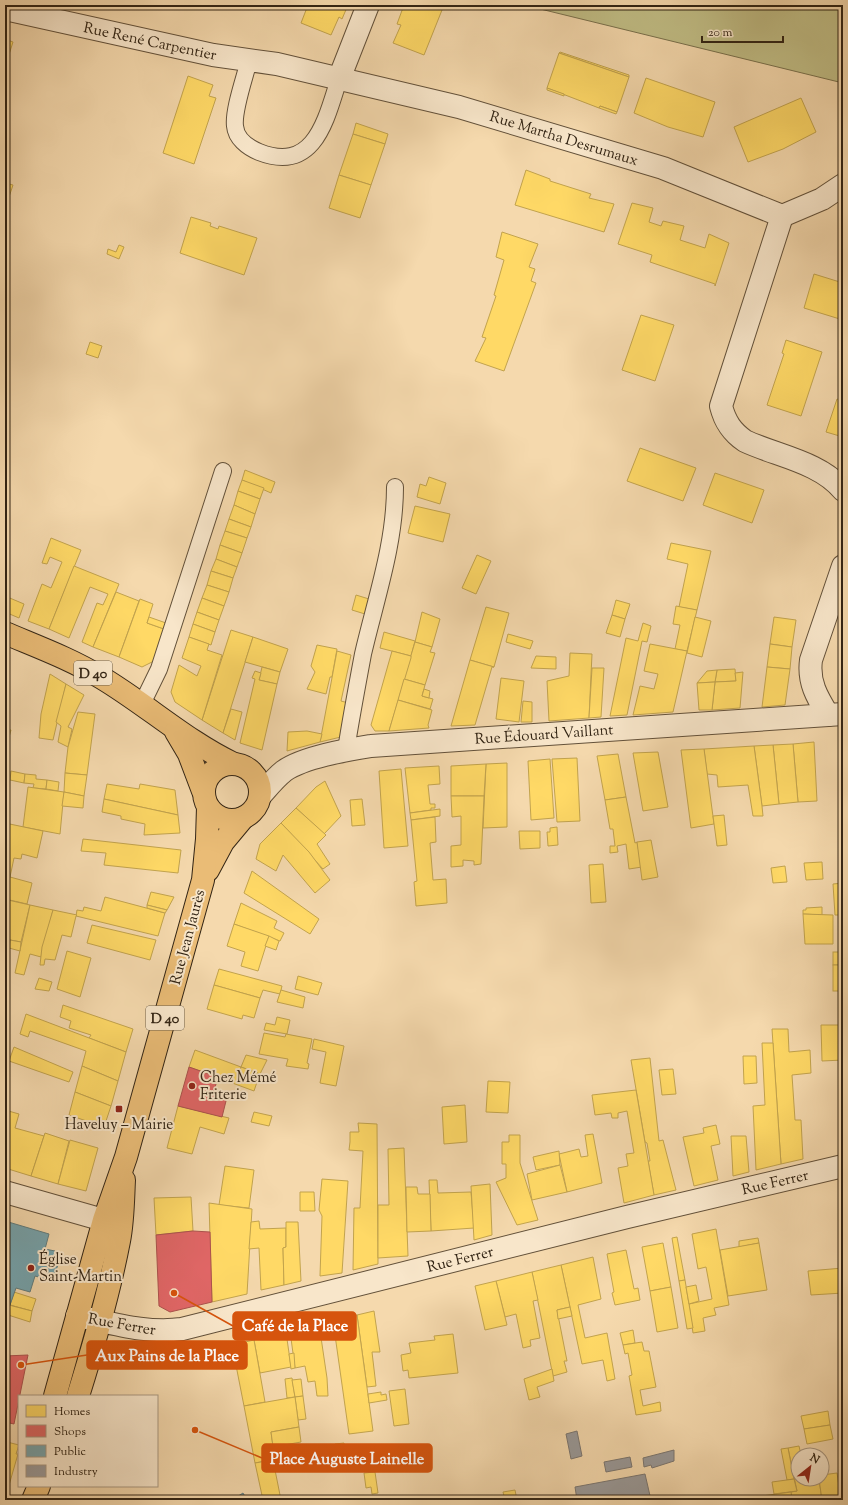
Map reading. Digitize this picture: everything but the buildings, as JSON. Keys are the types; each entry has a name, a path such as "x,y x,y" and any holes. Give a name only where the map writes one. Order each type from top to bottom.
{"main road":[{"name":"Rue Jean Jaurès","path":"5,633 82,667 142,704 205,748 234,764 246,767 255,776 259,783 260,796 253,811 243,818 223,842 203,880"},
{"name":"Rue Jean Jaurès","path":"174,727 189,754 206,799"},
{"name":"Rue Jean Jaurès","path":"78,1395 100,1321 112,1222 126,1157 203,880 207,843 206,779 211,772 222,765 234,764"},
{"path":"206,799 216,816 223,819 235,820 243,818"},
{"name":"Rue Jean Jaurès","path":"54,1395 77,1316 112,1222"},
{"path":"30,1500 32,1487"},
{"path":"33,1500 39,1487"}],"street":[{"path":"339,79 368,5"},
{"name":"Rue René Carpentier","path":"5,9 213,55 264,61 339,79"},
{"name":"Rue Martha Desrumaux","path":"339,79 459,107 663,168 782,216"},
{"path":"843,185 822,200 782,216 721,406 728,424 736,434 745,441 820,472 843,490"},
{"path":"835,715 813,690 809,671 811,660 843,566"},
{"name":"Rue Édouard Vaillant","path":"260,796 271,783 289,768 346,750 384,745 835,715"},
{"name":"Rue Ferrer","path":"77,1316 141,1330 167,1331 182,1329 627,1217 843,1166"},
{"path":"5,1192 112,1222"}],"lane":[{"path":"249,60 235,116 236,133 248,146 268,155 292,157 308,147 324,126 339,79"},
{"path":"142,704 159,669 223,471"},
{"path":"346,750 363,654 391,541 394,509 394,487"}],"shaded area":[{"path":"524,5 843,5 843,83"}],"place":[{"name":"Chez Mémé Friterie","path":"192,1086"},
{"name":"Haveluy – Mairie","path":"119,1109"},
{"name":"Église Saint-Martin","path":"31,1268"},
{"name":"Café de la Place","path":"174,1293"},
{"name":"Aux Pains de la Place","path":"21,1365"},
{"name":"Place Auguste Lainelle","path":"195,1430"}]}
